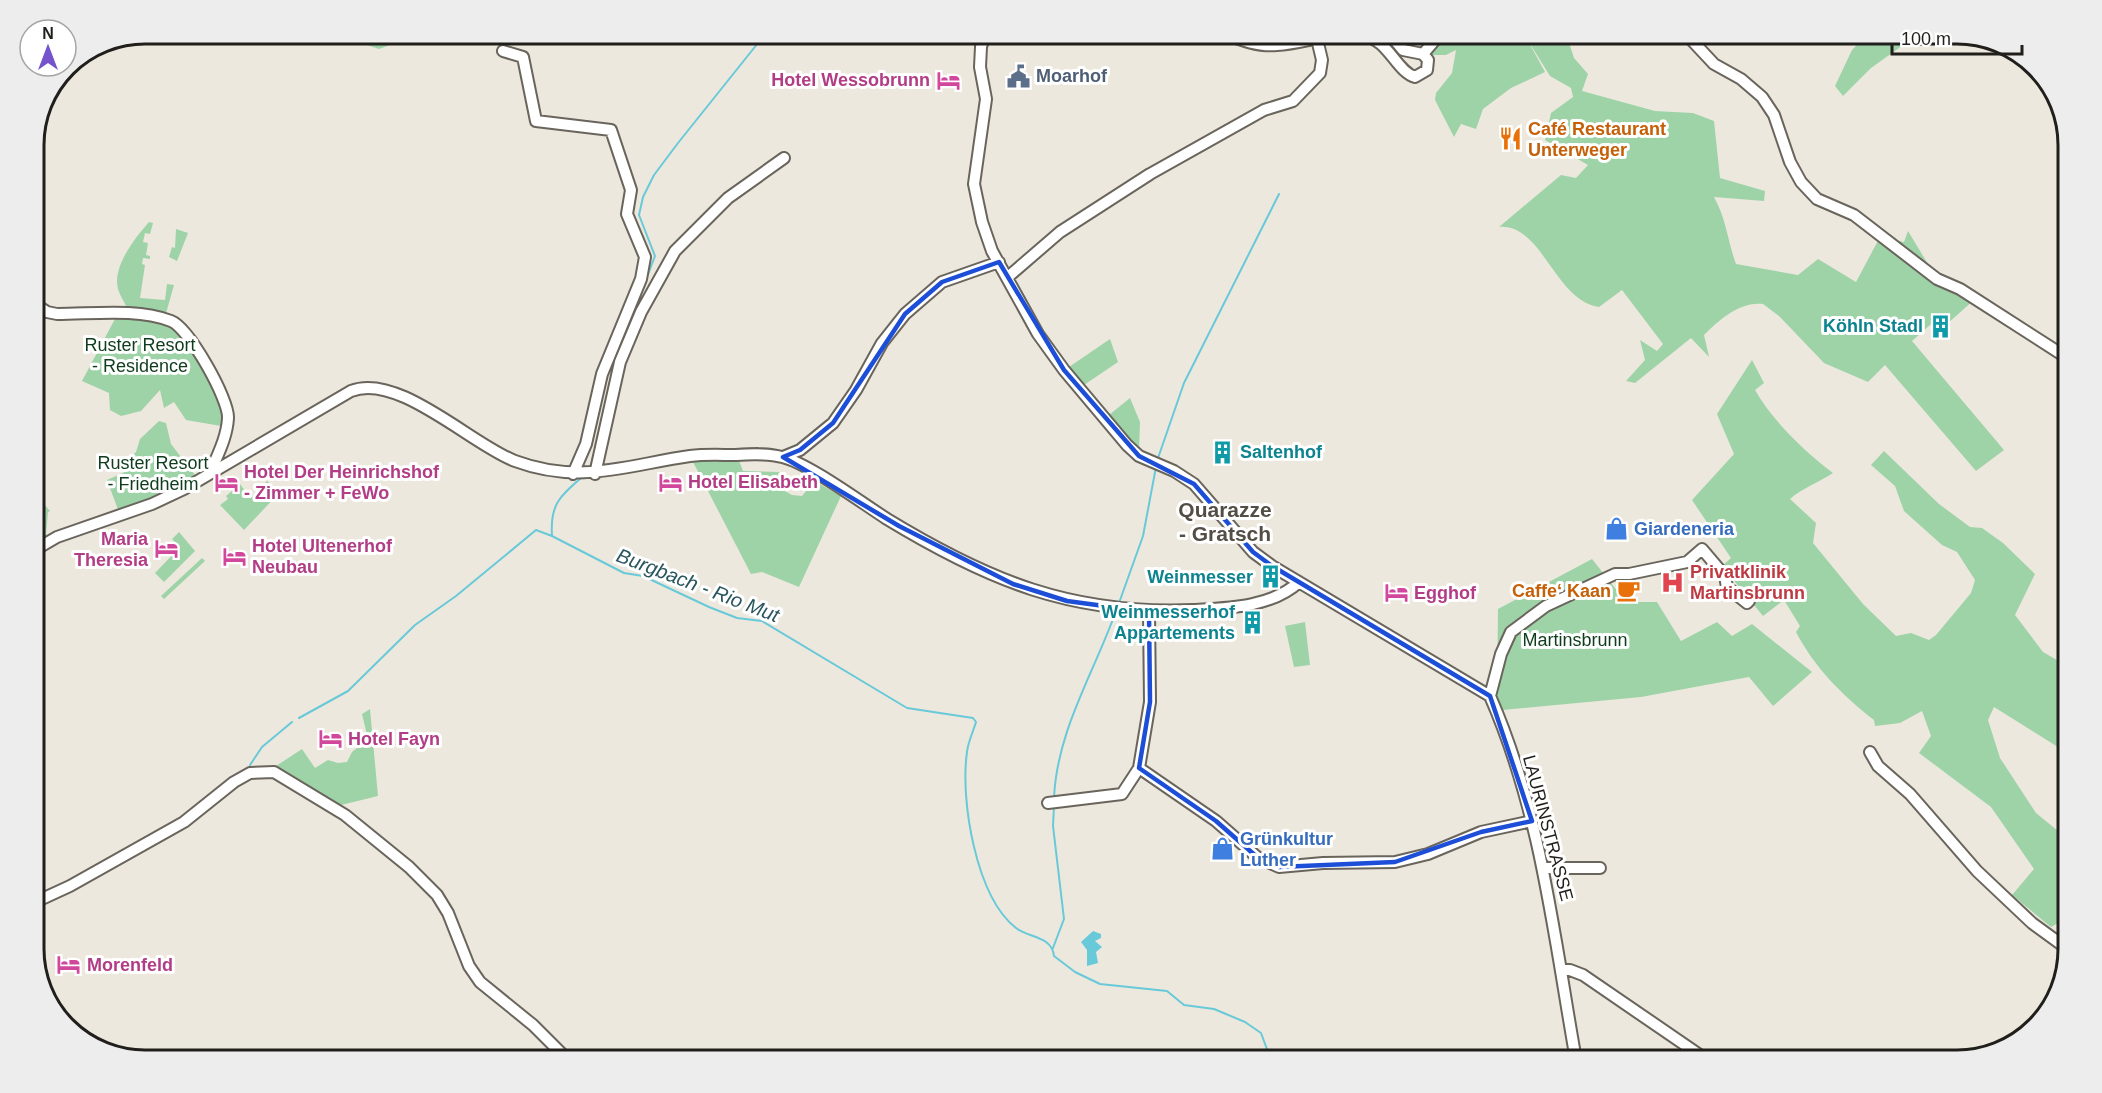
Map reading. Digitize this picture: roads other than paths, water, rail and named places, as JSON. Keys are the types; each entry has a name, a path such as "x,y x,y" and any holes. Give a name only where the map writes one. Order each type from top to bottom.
{"street":[{"path":"982,44 980,67 986,99 974,184 982,222 999,262 1009,276 1038,334 1117,435 1139,456 1194,484 1253,552 1490,696 1501,654 1511,632 1546,606 1615,574 1629,574 1687,562 1702,549 1725,576 1727,587 1749,602"},
{"path":"1257,44 1284,44"},
{"path":"1009,276 1060,232 1107,204 1150,174 1264,110 1293,101 1320,73 1322,60 1318,44"},
{"path":"1379,44 1411,76 1420,76 1427,70 1428,60 1423,54 1403,50 1398,44"},
{"path":"1423,54 1432,44"},
{"path":"1695,44 1714,64 1741,79 1762,98 1778,125 1790,162 1801,182 1816,200 1854,215 1937,279 1960,289 2058,352"},
{"path":"503,51 523,57 536,121 611,130 631,190 627,214 645,257 641,279 602,374 586,444 573,474"},
{"path":"595,474 620,362 641,312 675,251 728,198 784,158"},
{"path":"44,545 57,537 152,504 184,489 211,471 351,392 371,388 400,396 514,461 573,474 595,474 693,456 783,457 800,450 833,423 856,390 882,344 905,314 942,282 999,262"},
{"path":"44,310 57,314 142,315 169,320 179,326 216,382 227,409 226,432 211,471"},
{"path":"783,457 899,526 1013,584 1067,601 1149,612 1223,608 1262,602 1289,591 1299,582"},
{"path":"1053,802 1122,794 1139,768 1150,702 1149,612"},
{"name":"LAURINSTRASSE","path":"1490,696 1516,765 1544,868 1574,1049"},
{"path":"1870,752 1878,766 1910,794 1977,871 2032,923 2058,942"},
{"path":"1139,768 1216,821 1257,857 1279,867 1323,863 1395,862 1428,854 1481,832 1532,821"},
{"path":"44,898 184,822 234,782 250,773 274,772 345,815 409,867 441,902 466,958 480,982 533,1025 557,1049"},
{"path":"1544,868 1599,868"},
{"path":"1562,970 1570,970 1583,975 1691,1049"}],"water":[{"path":"1093,931 1101,934 1101,938 1095,941 1102,947 1096,952 1098,963 1087,966 1087,950 1081,942"}],"waterway":[{"name":"Burgbach - Rio Mut","path":"618,353 655,256 639,215 643,197 654,175 757,44"},
{"path":"1157,461 1184,383 1279,194"},
{"name":"Burgbach - Rio Mut","path":"602,420 614,367"},
{"name":"Burgbach - Rio Mut","path":"590,467 595,452"},
{"path":"1119,603 1143,536 1156,467"},
{"name":"Burgbach - Rio Mut","path":"581,478 567,491 554,509 552,536 624,573 643,576 737,618 762,621 907,708 973,718 976,722 968,748 965,772 969,821 974,846 990,894 1002,914 1016,928 1045,941 1052,949 1054,956 1075,972 1100,984 1167,991 1184,1005 1214,1009 1245,1022 1261,1033 1267,1049"},
{"path":"299,718 348,691 415,625 456,596 536,530 552,536"},
{"path":"1054,798 1057,773 1069,725 1116,611"},
{"path":"250,765 262,747 292,722"},
{"path":"1053,948 1064,919 1053,826 1054,806"}],"place":[{"name":"Moarhof","path":"1018,76"},
{"name":"Hotel Wessobrunn","path":"948,80"},
{"name":"Café Restaurant Unterweger","path":"1510,139"},
{"name":"Köhln Stadl","path":"1941,326"},
{"name":"Saltenhof","path":"1222,452"},
{"name":"Hotel Der Heinrichshof - Zimmer + FeWo","path":"226,482"},
{"name":"Hotel Elisabeth","path":"670,482"},
{"name":"Giardeneria","path":"1616,529"},
{"name":"Maria Theresia","path":"166,549"},
{"name":"Hotel Ultenerhof Neubau","path":"234,556"},
{"name":"Weinmesser","path":"1271,577"},
{"name":"Privatklinik Martinsbrunn","path":"1672,582"},
{"name":"Caffe‘ Kaan","path":"1629,591"},
{"name":"Egghof","path":"1396,593"},
{"name":"Weinmesserhof Appartements","path":"1253,622"},
{"name":"Hotel Fayn","path":"330,739"},
{"name":"Grünkultur Luther","path":"1222,849"},
{"name":"Morenfeld","path":"69,965"}],"district":[{"name":"Quarazze - Gratsch","path":"1225,522"}],"park label":[{"name":"Ruster Resort - Residence","path":"140,355"},
{"name":"Ruster Resort - Friedheim","path":"153,473"},
{"name":"Martinsbrunn","path":"1575,640"}]}
